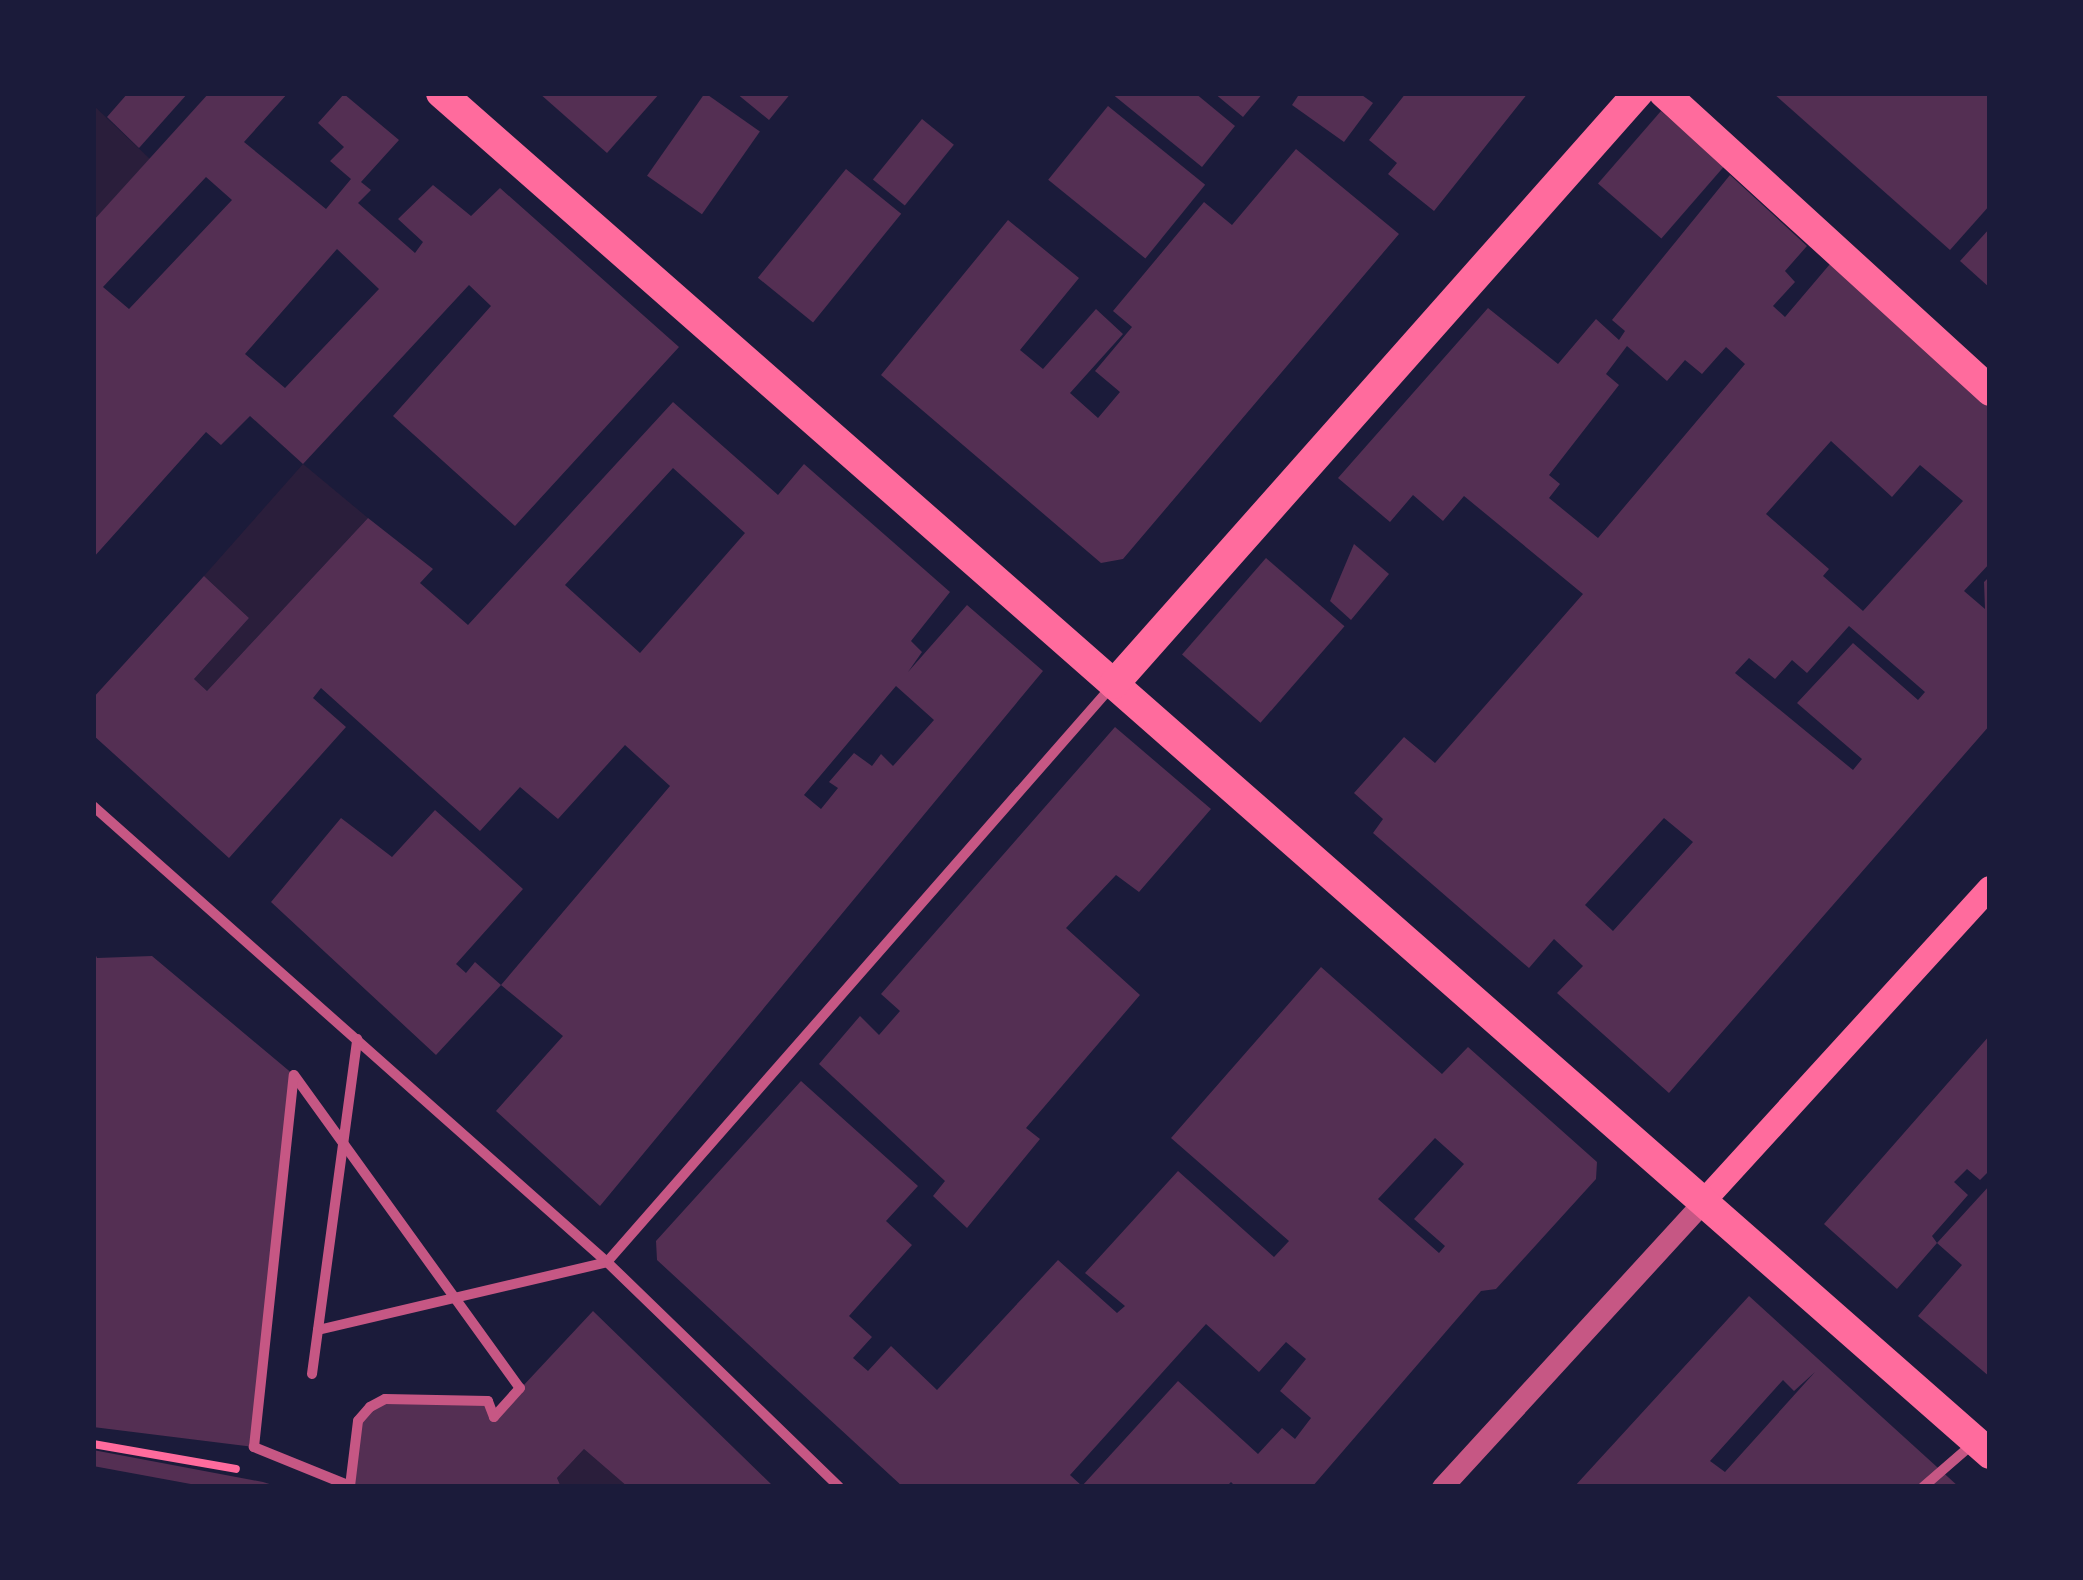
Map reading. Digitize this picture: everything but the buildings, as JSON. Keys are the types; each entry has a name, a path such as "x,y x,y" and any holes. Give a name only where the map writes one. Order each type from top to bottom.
{"main road":[{"path":"441,93 1983,1448"},
{"path":"1114,684 1638,93"},
{"path":"1664,93 1990,391"},
{"path":"1703,1202 1990,887"}],"street":[{"path":"318,1330 607,1262 1114,684"},
{"path":"93,806 607,1262 838,1487"},
{"path":"313,1374 357,1039"},
{"path":"294,1075 520,1388 494,1417 488,1401 386,1399 370,1407 358,1421 350,1486 254,1447 294,1075"},
{"path":"1442,1487 1703,1202"},
{"path":"1923,1487 1983,1448"}],"shaded area":[{"path":"93,105 150,159 93,222"},
{"path":"303,464 368,518 207,691 194,679 249,618 204,576"},
{"path":"584,1449 625,1484 561,1487 557,1478"}]}
